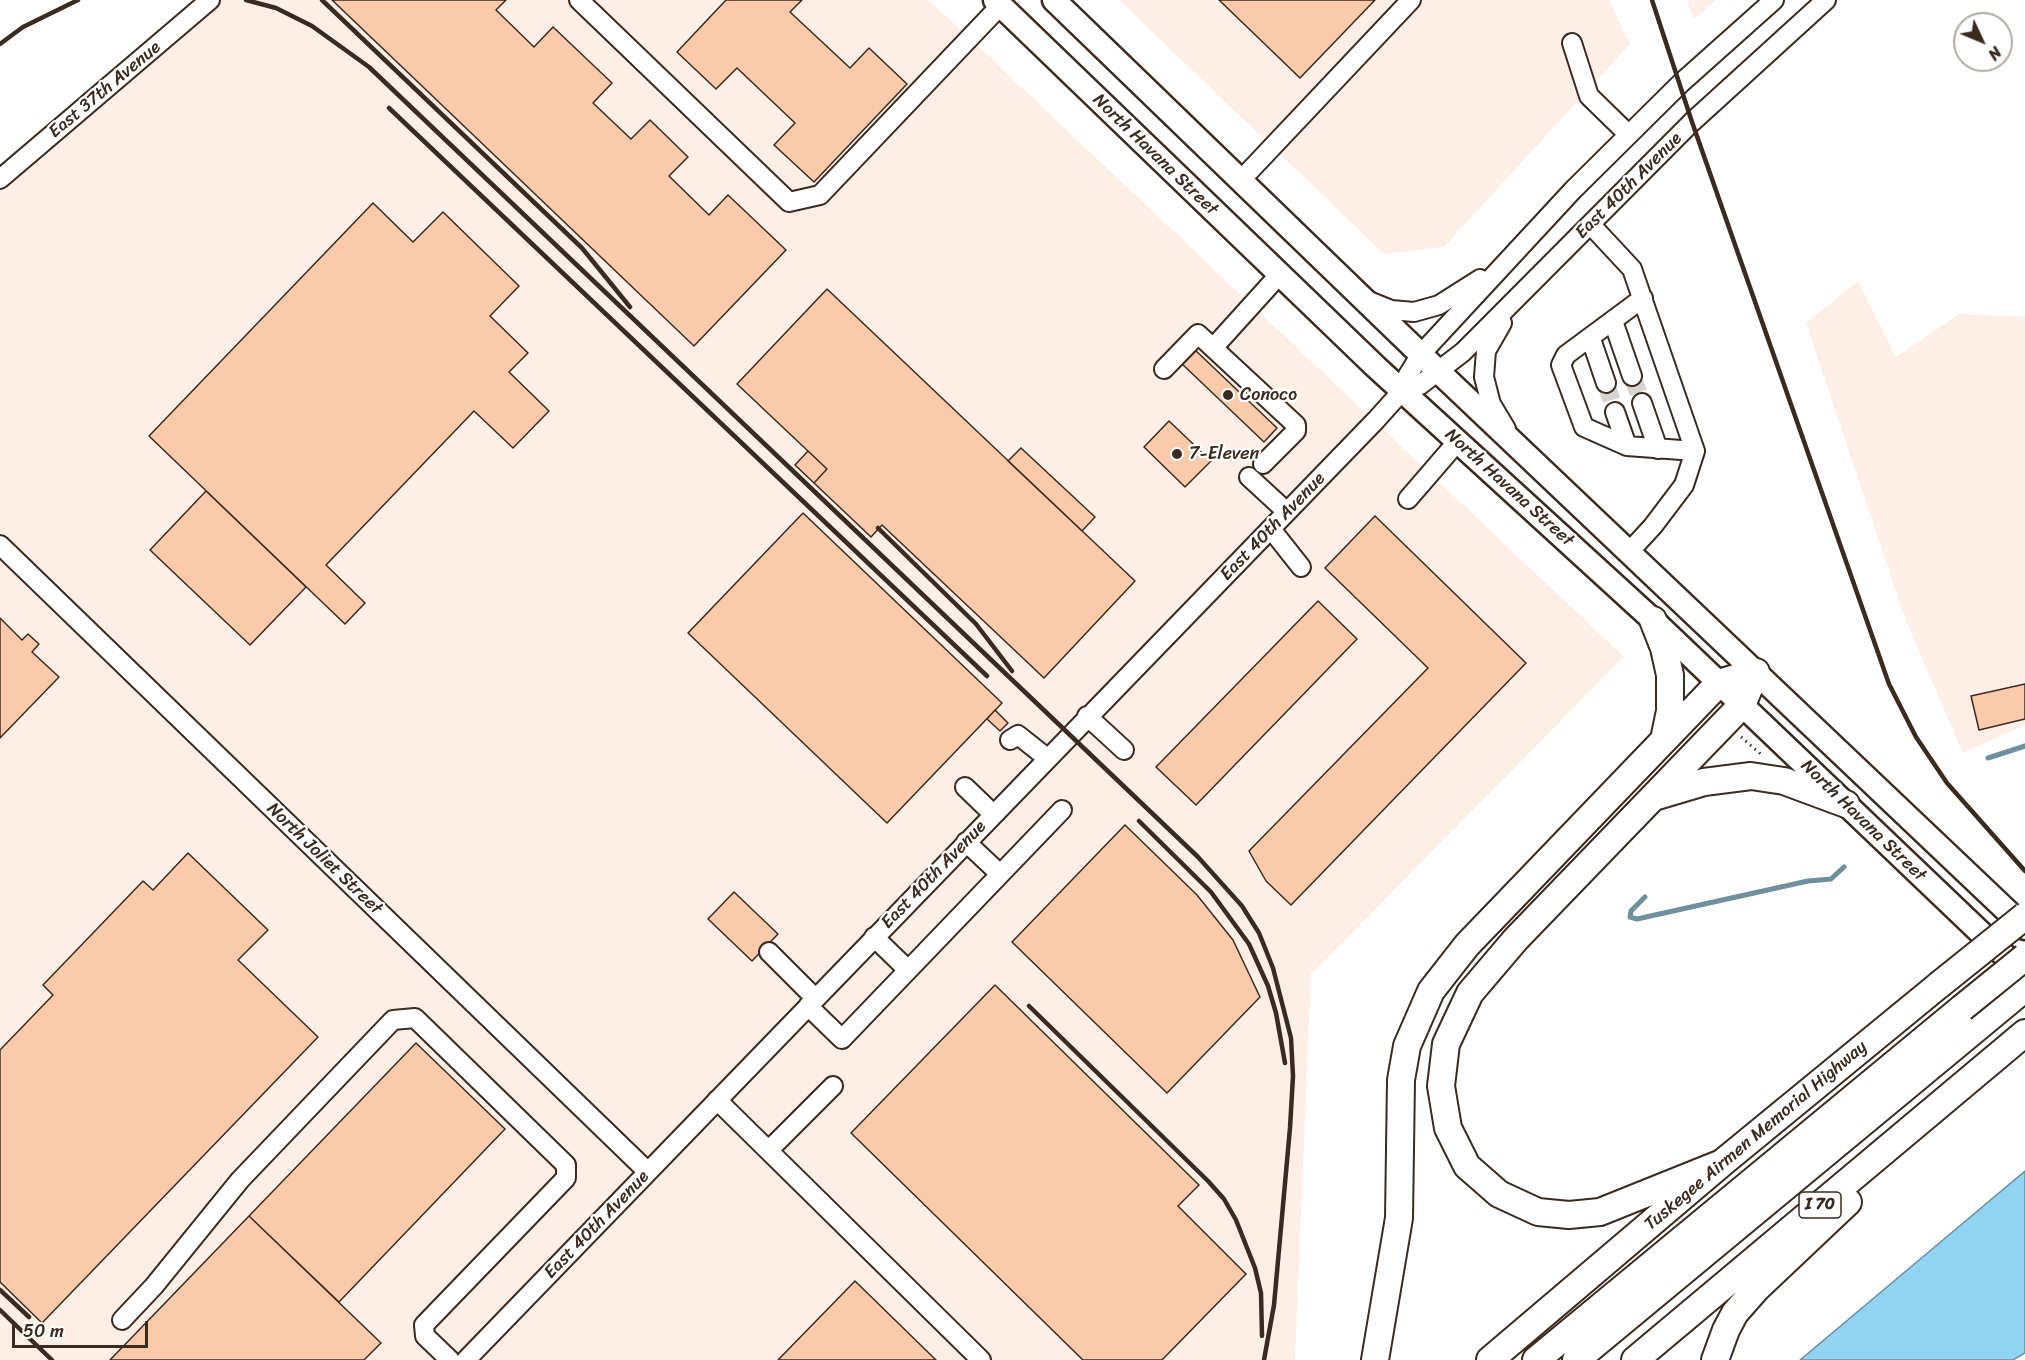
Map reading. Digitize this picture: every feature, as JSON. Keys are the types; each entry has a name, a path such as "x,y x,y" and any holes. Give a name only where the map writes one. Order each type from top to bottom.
{"highway":[{"path":"1653,620 1664,648 1670,675 1670,711 1664,740"},
{"path":"1375,1360 1399,1218 1401,1080 1407,1046 1419,1013 1444,971 1467,945 1719,683 1756,672"},
{"path":"1722,1163 1600,1212 1569,1215 1538,1212 1499,1194 1467,1166 1456,1149 1443,1108 1441,1086 1446,1044 1470,993 1516,939 1742,705 1756,672"},
{"path":"1654,798 1704,782 1751,776 1792,783 1846,804"},
{"name":"Tuskegee Airmen Memorial Highway","path":"1490,1360 1722,1163 2025,916"},
{"path":"1576,1360 1971,1017 2025,957"},
{"path":"1536,1360 1971,1017 2025,988"},
{"name":"I 70","path":"1635,1360 2025,1033"},
{"path":"1715,1360 1725,1330 1735,1313 1757,1288 2005,1049"}],"main road":[{"name":"North Havana Street","path":"1054,0 1518,448 1630,551 2025,928"},
{"name":"North Havana Street","path":"998,3 1279,275 1402,391 1653,620 2025,975"}],"street":[{"name":"East 37th Avenue","path":"0,179 210,0"},
{"path":"579,0 789,202 820,195 998,3"},
{"path":"1241,180 1411,0"},
{"name":"East 40th Avenue","path":"466,1360 1402,391 1408,375 1421,354 1628,134 1718,48 1774,0"},
{"name":"East 40th Avenue","path":"1402,391 1420,385 1439,372 1521,297 1692,122 1826,0"},
{"path":"1572,43 1589,96 1628,134"},
{"path":"1591,225 1632,269 1695,451 1684,485 1653,526 1630,551"},
{"path":"1362,297 1403,312 1427,309 1455,296 1507,262"},
{"path":"1213,348 1279,275"},
{"path":"1518,448 1485,390 1484,364 1491,339 1521,297"},
{"path":"1643,298 1562,360 1565,376 1584,427 1627,446 1695,451"},
{"path":"1613,321 1632,376"},
{"path":"1164,369 1196,334 1296,425 1296,431 1263,464"},
{"path":"1591,339 1606,383"},
{"path":"1642,402 1658,449"},
{"path":"1615,412 1627,446"},
{"path":"1408,499 1458,441"},
{"path":"1250,477 1287,512"},
{"path":"1271,529 1301,567"},
{"name":"North Joliet Street","path":"0,545 648,1172"},
{"path":"1087,716 1124,750"},
{"path":"1010,740 1018,735 1047,758"},
{"path":"965,787 993,814"},
{"path":"769,952 842,1039 1062,810"},
{"path":"966,842 1000,874"},
{"path":"874,938 908,970"},
{"path":"122,1320 240,1180 393,1020 415,1018 566,1166 567,1178 424,1324 425,1336 450,1360"},
{"path":"769,1150 833,1086"},
{"path":"717,1100 981,1360"}],"path":[{"path":"1735,732 1770,762"}],"shaded area":[{"path":"195,0 929,0 1624,657 1311,974 1295,1360 0,1360 0,166"},
{"path":"1119,0 1609,0 1630,44 1444,247 1384,254"},
{"path":"1687,0 1716,0 1694,19"},
{"path":"1858,281 1896,357 1959,314 2025,317 2025,725 1963,753 1906,621 1806,323"}],"water":[{"path":"2025,1171 2025,1353 2013,1360 1800,1360"}],"building":[{"path":"332,0 506,0 496,10 534,47 553,27 612,83 593,103 631,139 650,120 688,157 669,176 709,215 728,195 786,250 694,346"},
{"path":"726,0 802,0 790,12 850,68 869,48 907,84 814,182 774,145 795,123 737,68 716,89 677,52"},
{"path":"1219,0 1375,0 1300,78"},
{"path":"373,203 413,242 443,212 519,286 490,316 528,353 509,372 549,411 513,448 474,411 326,565 365,603 345,624 149,436"},
{"path":"827,289 1135,581 1044,678 882,525 871,537 814,483 827,469 737,384"},
{"name":"Conoco","path":"1193,348 1277,428 1264,442 1180,362"},
{"name":"7-Eleven","path":"1169,421 1211,461 1185,487 1144,447"},
{"path":"1021,448 1095,517 1082,531 1008,461"},
{"path":"808,451 827,469 814,483 795,465"},
{"path":"206,491 306,587 250,645 150,550"},
{"path":"803,513 1002,703 887,823 688,633"},
{"path":"1375,516 1526,663 1291,905 1266,881 1249,851 1428,668 1325,568"},
{"path":"1318,601 1357,639 1196,805 1156,767"},
{"path":"0,618 22,640 28,634 39,644 32,652 59,677 0,738"},
{"path":"2025,684 2025,719 1979,730 1971,696"},
{"path":"995,710 1008,723 1000,731 987,719"},
{"path":"1125,825 1197,895 1233,940 1260,997 1167,1093 1012,942"},
{"path":"188,853 268,930 238,960 318,1037 42,1323 0,1282 0,1050 53,995 43,985 143,881 153,890"},
{"path":"734,892 778,934 752,961 708,919"},
{"path":"995,985 1199,1185 1178,1206 1246,1274 1162,1360 1083,1360 851,1133"},
{"path":"416,1043 505,1129 339,1302 249,1216"},
{"path":"249,1216 381,1343 364,1360 110,1360"},
{"path":"855,1281 936,1360 778,1360"}],"waterway":[{"path":"1988,758 2025,746"},
{"path":"1645,897 1631,911 1630,917 1637,919 1808,881 1831,879 1844,867"}],"tunnel":[{"path":"1632,376 1642,403"},
{"path":"1606,383 1615,412"}],"railway":[{"path":"0,44 23,27 78,0"},
{"path":"246,0 276,8 312,26 369,67 1198,857 1242,906 1259,933 1273,968 1291,1038 1293,1076 1274,1305 1264,1360"},
{"path":"322,0 582,248 630,307"},
{"path":"1652,0 1692,122 1889,684 1916,737 1947,783 2025,871"},
{"path":"389,108 987,676"},
{"path":"878,528 976,624 1012,671"},
{"path":"1139,821 1211,892 1249,944 1268,986 1276,1013 1285,1063"},
{"path":"1029,1006 1224,1199 1236,1220 1255,1268 1261,1293 1262,1336"},
{"path":"0,1290 29,1317"},
{"path":"0,1310 52,1360"}],"place":[{"name":"Conoco","path":"1228,395"},
{"name":"7-Eleven","path":"1177,454"}]}
